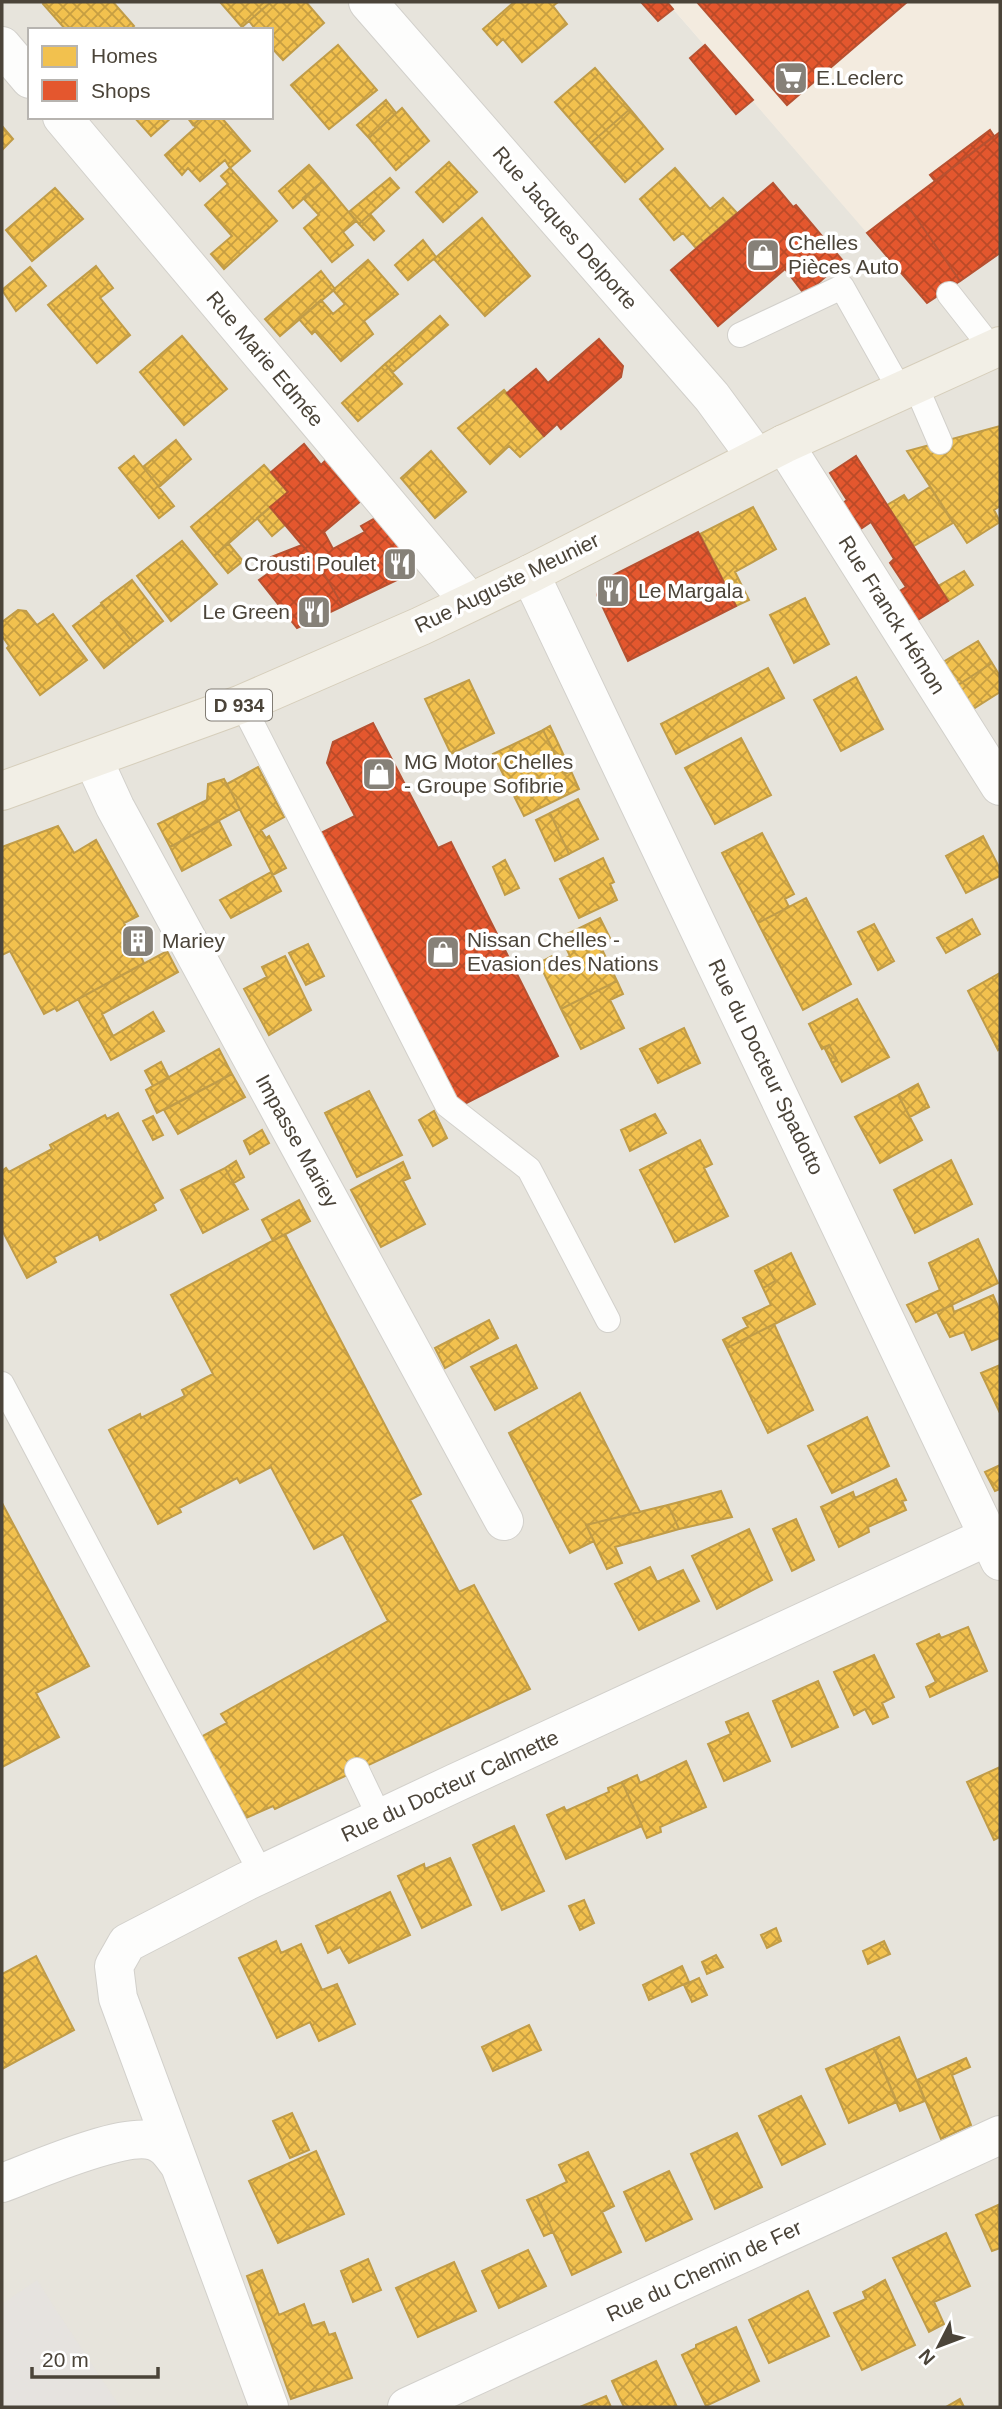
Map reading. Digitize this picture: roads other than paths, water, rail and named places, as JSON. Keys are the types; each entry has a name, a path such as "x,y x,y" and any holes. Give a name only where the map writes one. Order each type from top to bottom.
{"main road":[{"name":"Rue Auguste Meunier","path":"2,791 242,704 421,626 530,574 770,450 997,348"}],"street":[{"name":"Rue Jacques Delporte","path":"368,2 712,397 770,450"},
{"path":"2,46 28,77"},
{"name":"Rue Marie Edmée","path":"64,119 470,601"},
{"name":"Rue Franck Hémon","path":"770,450 1000,786"},
{"name":"Rue du Docteur Spadotto","path":"530,574 995,1548"},
{"name":"Impasse Mariey","path":"93,759 115,807 505,1521"},
{"name":"Rue du Docteur Calmette","path":"269,2407 118,1998 114,1966 127,1943 380,1818 995,1548"},
{"name":"Rue du Chemin de Fer","path":"407,2407 1000,2135"},
{"path":"2,2183 124,2140 153,2140 164,2146 178,2163"}],"lane":[{"path":"740,335 842,287 940,442"},
{"path":"948,294 997,348"},
{"path":"242,704 447,1105 529,1169 608,1320"},
{"path":"2,1384 262,1875"},
{"path":"357,1770 380,1818"}],"place":[{"name":"E.Leclerc","path":"791,78"},
{"name":"Chelles Pièces Auto","path":"763,255"},
{"name":"Crousti Poulet","path":"400,564"},
{"name":"Le Margala","path":"613,591"},
{"name":"Le Green","path":"314,612"},
{"name":"MG Motor Chelles - Groupe Sofibrie","path":"379,774"},
{"name":"Mariey","path":"138,941"},
{"name":"Nissan Chelles - Evasion des Nations","path":"443,952"}]}
